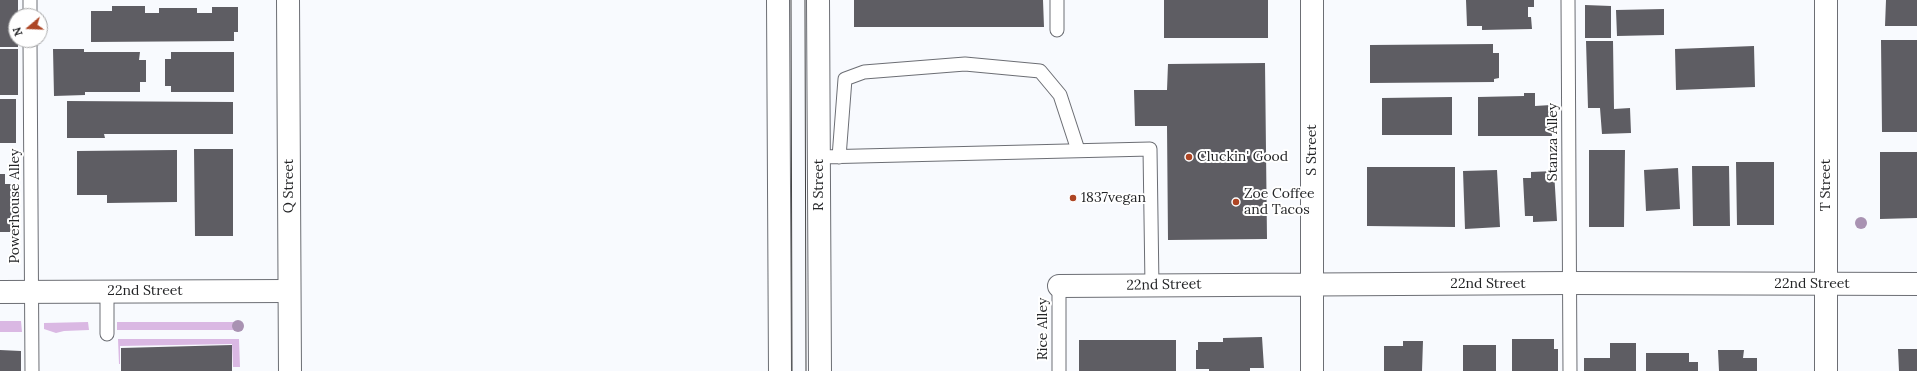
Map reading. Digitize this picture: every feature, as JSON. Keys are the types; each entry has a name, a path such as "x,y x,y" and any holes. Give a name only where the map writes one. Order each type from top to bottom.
{"street":[{"name":"Q Street","path":"288,0 290,371"},
{"path":"778,0 780,371"},
{"name":"R Street","path":"818,0 829,157 820,371"},
{"name":"S Street","path":"1312,0 1312,371"},
{"name":"T Street","path":"1826,0 1826,371"},
{"name":"22nd Street","path":"1059,286 1570,283 1917,284"},
{"name":"22nd Street","path":"0,292 289,291"}],"lane":[{"path":"1057,0 1057,30"},
{"name":"Stanza Alley","path":"1568,0 1570,371"},
{"name":"Powerhouse Alley","path":"30,48 32,371"},
{"path":"1078,150 1060,95 1040,71 965,64 864,72 845,79 829,157 1150,148 1152,286"},
{"name":"Rice Alley","path":"1059,286 1059,371"},
{"path":"107,292 108,334"}],"shaded area":[{"path":"0,321 21,321 22,332 0,332"},
{"path":"88,322 89,330 64,331 56,333 44,329 44,323"},
{"path":"117,322 242,322 243,330 117,330"},
{"path":"118,339 239,339 240,367 233,367 232,344 120,346 119,364"}],"building":[{"path":"0,0 18,0 18,8 8,8 8,47 0,47"},
{"path":"854,0 1043,0 1044,27 854,27"},
{"path":"1164,0 1268,0 1268,38 1164,38"},
{"path":"1466,0 1534,0 1534,7 1528,7 1528,17 1531,17 1532,29 1482,30 1482,26 1467,26"},
{"path":"1886,0 1917,0 1917,26 1885,26"},
{"path":"1585,5 1611,6 1611,38 1585,38"},
{"path":"112,6 145,6 145,13 159,13 159,8 197,8 197,13 212,13 212,7 238,7 238,32 234,32 234,41 91,42 91,11 112,11"},
{"path":"1664,9 1664,35 1617,36 1616,10"},
{"path":"1881,40 1917,40 1917,132 1882,132"},
{"path":"1586,41 1613,41 1614,109 1630,108 1631,133 1602,134 1600,108 1588,108"},
{"path":"1493,44 1493,53 1499,53 1499,78 1494,79 1494,82 1370,83 1370,45"},
{"path":"1754,46 1755,87 1676,90 1675,49"},
{"path":"0,49 18,49 18,95 0,95"},
{"path":"53,49 84,49 84,52 140,52 139,60 146,60 146,82 140,82 140,92 85,92 85,95 54,96"},
{"path":"171,52 234,52 234,92 171,92 171,86 165,86 165,59 171,59"},
{"path":"1265,63 1267,239 1168,240 1167,126 1135,126 1134,90 1167,90 1168,64"},
{"path":"1524,93 1535,93 1535,106 1551,105 1552,136 1478,136 1478,97 1524,96"},
{"path":"1452,97 1452,135 1382,135 1382,98"},
{"path":"0,99 16,99 16,143 0,143"},
{"path":"67,101 233,102 233,134 104,134 105,138 67,138"},
{"path":"194,149 233,149 233,236 195,236"},
{"path":"177,150 177,202 107,203 107,195 77,195 77,151"},
{"path":"1589,150 1625,150 1624,227 1589,227"},
{"path":"1880,152 1917,152 1917,218 1880,219"},
{"path":"1736,162 1774,162 1774,225 1737,225"},
{"path":"1692,166 1729,166 1730,226 1693,226"},
{"path":"1367,167 1455,167 1455,227 1367,226"},
{"path":"1678,168 1680,209 1646,211 1644,170"},
{"path":"1497,170 1500,227 1465,229 1463,171"},
{"path":"1554,171 1557,221 1533,222 1533,216 1525,216 1523,178 1531,178 1531,172"},
{"path":"0,174 5,174 5,184 12,184 12,232 0,232"},
{"path":"1262,337 1264,368 1250,368 1250,371 1209,371 1209,369 1196,369 1196,350 1198,350 1198,342 1223,342 1223,338"},
{"path":"1512,339 1554,339 1554,349 1558,349 1558,371 1512,371"},
{"path":"1079,340 1176,340 1176,371 1079,371"},
{"path":"1403,341 1423,341 1422,371 1384,371 1384,346 1403,346"},
{"path":"1610,343 1636,343 1636,371 1584,371 1584,358 1610,358"},
{"path":"232,345 232,371 121,371 121,348"},
{"path":"1463,345 1496,345 1496,371 1463,371"},
{"path":"1898,349 1917,349 1917,371 1899,371"},
{"path":"0,350 21,351 21,371 0,371"},
{"path":"1718,350 1744,350 1743,358 1757,358 1757,371 1719,371"},
{"path":"1646,353 1689,353 1689,362 1698,362 1698,371 1646,371"}],"tram line":[{"path":"791,0 792,371"},
{"path":"805,0 806,371"}],"place":[{"name":"Cluckin' Good","path":"1189,157"},
{"name":"1837vegan","path":"1073,198"},
{"name":"Zoe Coffee and Tacos","path":"1236,202"}]}
